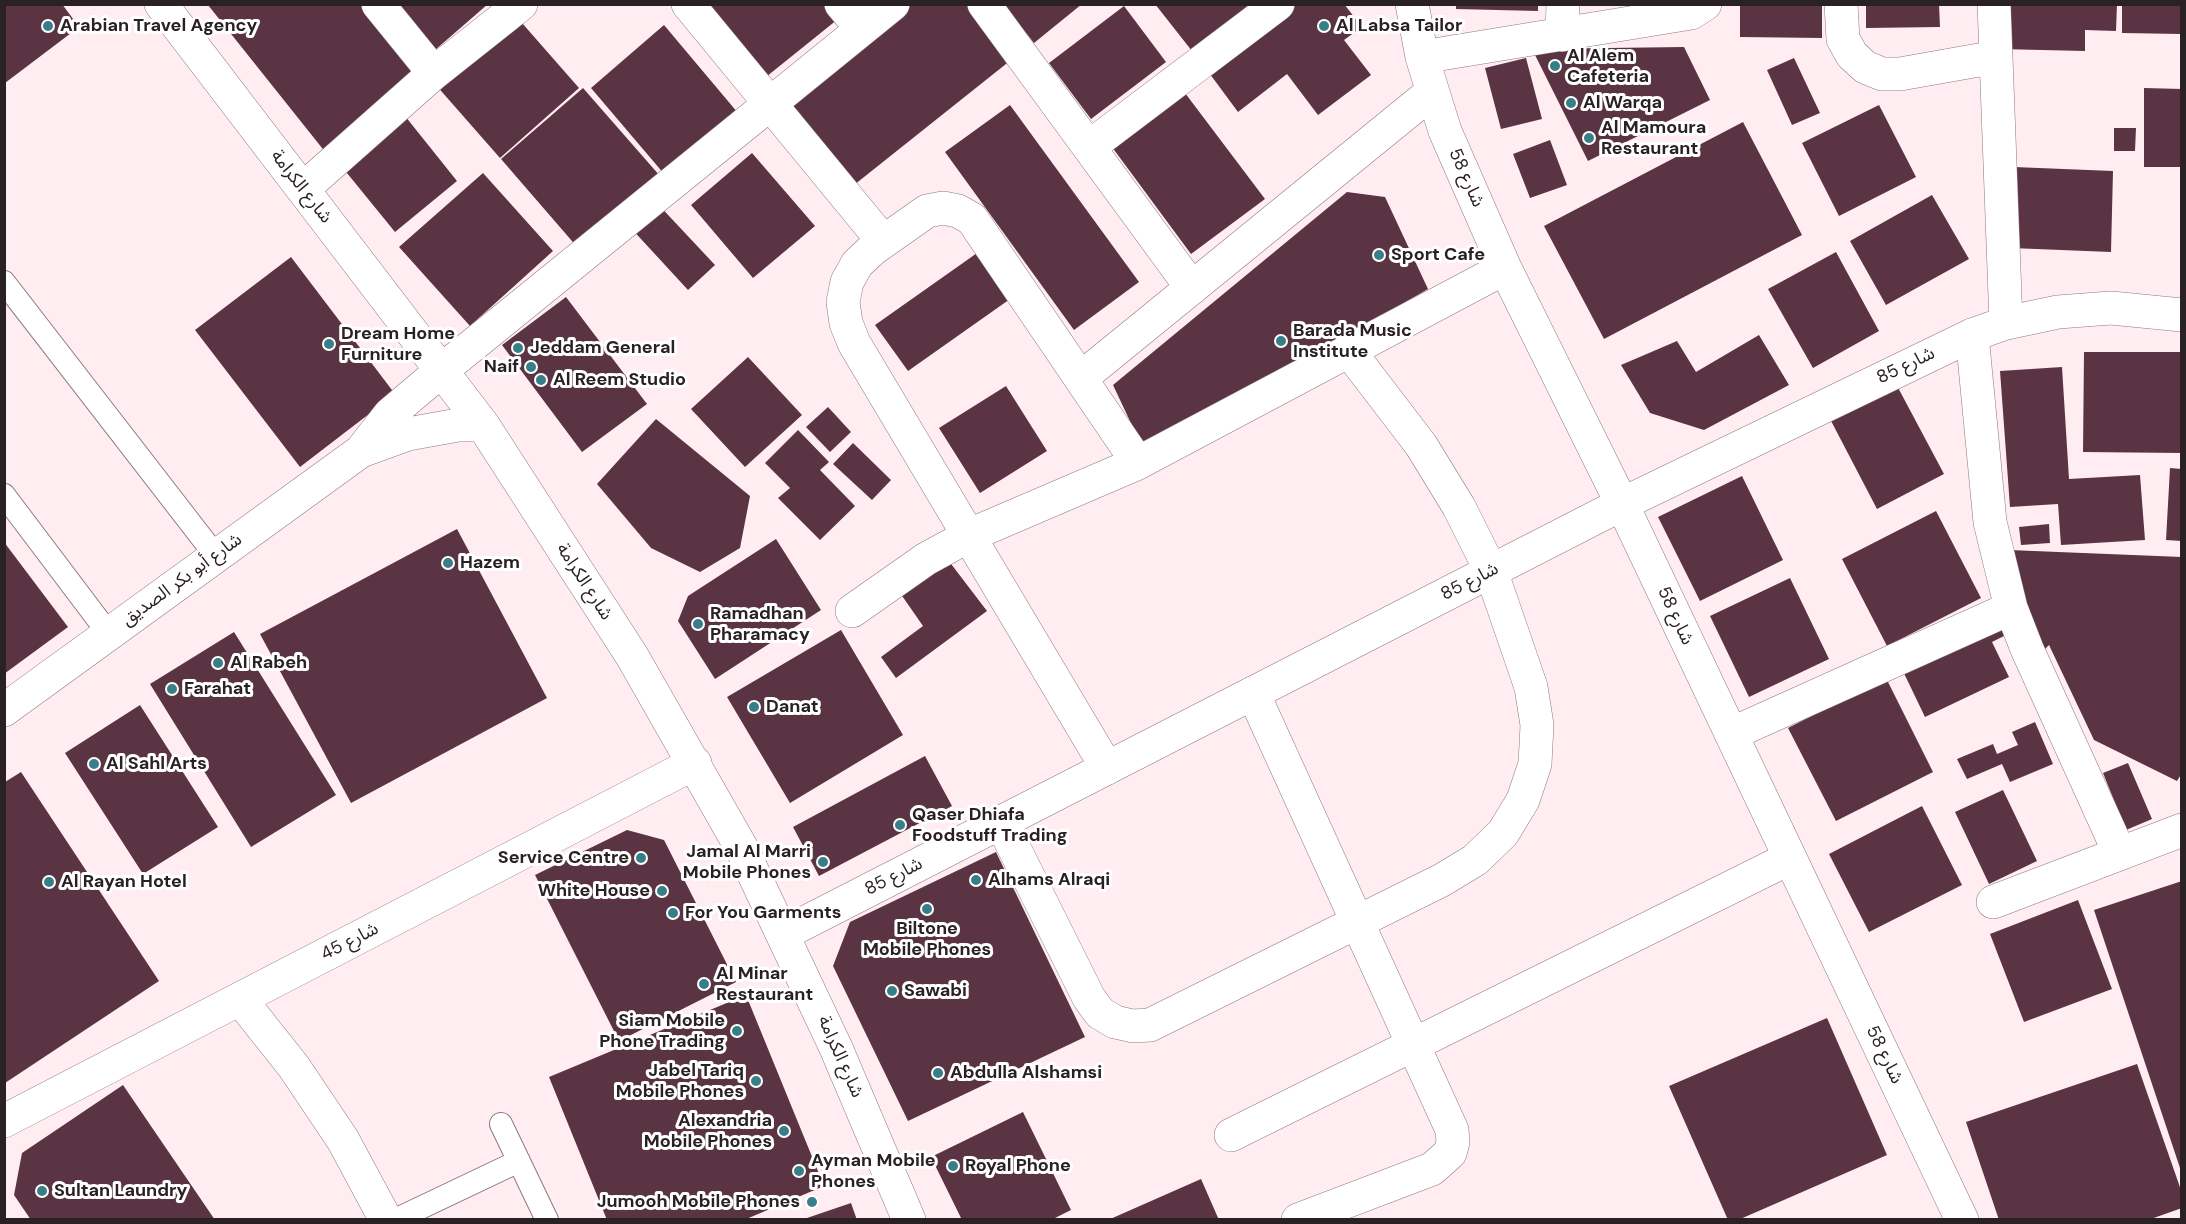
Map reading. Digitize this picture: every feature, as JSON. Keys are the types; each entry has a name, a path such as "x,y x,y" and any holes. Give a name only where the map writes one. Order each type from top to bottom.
{"street":[{"name":"شارع الكرامة","path":"161,4 483,425 632,656 741,847 841,1059 909,1220"},
{"path":"378,4 434,73"},
{"path":"303,189 434,73 521,4"},
{"path":"688,4 770,107 883,241"},
{"path":"842,4 862,29"},
{"name":"شارع أبو بكر الصديق","path":"4,710 361,451 390,414 442,370 770,107 893,4"},
{"path":"984,4 1192,288"},
{"path":"1089,147 1278,4"},
{"name":"شارع 58","path":"1412,4 1422,57 1445,131 1505,268 1622,504 1962,1220"},
{"path":"1422,57 1562,20 1691,13 1705,4"},
{"path":"1841,4 1843,39 1852,55 1865,67 1882,74 1900,74 1996,57"},
{"path":"1994,4 2006,323"},
{"path":"1081,378 1432,92"},
{"path":"1107,768 854,343 846,323 843,302 848,282 857,264 883,241 927,211 943,208 958,211 972,219 1138,463"},
{"path":"852,611 926,559 970,535 1138,463 1505,268"},
{"name":"شارع 85","path":"783,934 1622,504 1972,335 2006,323 2058,312 2111,308 2181,315"},
{"path":"1972,335 1990,522 2011,608 2027,649 2120,854"},
{"path":"1001,822 1089,998 1100,1013 1115,1022 1132,1026 1150,1024 1358,922 1475,860 1503,833 1523,800 1535,764 1537,725 1531,687 1491,571 1459,507 1421,445 1349,351"},
{"name":"شارع أبو بكر الصديق","path":"361,451 408,434 449,426 483,425"},
{"path":"1731,734 2011,608"},
{"path":"1253,693 1452,1130 1450,1153 1432,1169 1298,1220"},
{"name":"شارع 45","path":"4,1121 695,763"},
{"path":"1993,902 2181,831"},
{"path":"1231,1135 1790,858"},
{"path":"240,999 294,1067 343,1140 386,1220"}],"lane":[{"path":"4,282 216,556"},
{"path":"4,495 109,634"},
{"path":"501,1124 547,1220"},
{"path":"395,1220 519,1161"}],"building":[{"path":"5,4 62,4 79,27 5,83"},
{"path":"381,4 488,4 427,57"},
{"path":"691,4 834,4 843,15 756,85"},
{"path":"911,4 966,4 1011,60 849,189 783,107"},
{"path":"1003,4 1082,4 1034,43"},
{"path":"1155,4 1251,4 1192,51"},
{"path":"1289,4 1344,4 1362,27 1344,40 1371,75 1318,115 1287,74 1238,112 1204,66"},
{"path":"1740,4 1822,4 1822,38 1740,37"},
{"path":"1866,4 1939,4 1940,27 1866,28"},
{"path":"2000,4 2117,4 2116,31 2085,30 2085,51 1999,49"},
{"path":"2122,4 2182,4 2182,34 2122,33"},
{"path":"208,5 363,5 421,77 326,153"},
{"path":"1456,5 1538,5 1538,11 1456,9"},
{"path":"1124,6 1166,62 1091,119 1049,63"},
{"path":"515,15 579,88 500,158 435,84"},
{"path":"664,25 738,113 665,175 591,88"},
{"path":"1684,47 1710,100 1588,161 1532,49"},
{"path":"1526,58 1542,119 1501,129 1485,68"},
{"path":"1794,58 1820,113 1792,125 1767,70"},
{"path":"583,88 660,176 578,248 501,159"},
{"path":"2144,88 2182,89 2182,167 2144,167"},
{"path":"1182,89 1265,199 1191,254 1109,143"},
{"path":"1010,105 1139,282 1074,330 945,152"},
{"path":"1879,105 1916,177 1839,216 1802,143"},
{"path":"401,111 457,181 395,232 338,162"},
{"path":"1743,122 1802,235 1604,339 1544,226"},
{"path":"2114,128 2136,128 2135,151 2114,151"},
{"path":"1550,140 1567,185 1530,198 1513,154"},
{"path":"752,153 815,226 753,278 691,205"},
{"path":"2014,167 2113,171 2111,252 2011,248"},
{"path":"483,173 553,251 470,326 399,247"},
{"path":"1347,192 1385,197 1428,289 1145,453 1113,385"},
{"path":"1932,195 1969,259 1886,305 1850,241"},
{"path":"655,201 715,265 688,290 629,226"},
{"path":"987,246 1020,292 908,371 875,325"},
{"path":"1836,252 1879,331 1813,368 1768,289"},
{"path":"291,257 395,394 300,467 195,330"},
{"path":"566,297 647,404 582,452 502,345"},
{"path":"1759,335 1789,385 1704,430 1650,413 1621,365 1677,341 1696,372"},
{"path":"2084,352 2182,352 2182,453 2083,452"},
{"path":"748,357 802,415 745,467 691,409"},
{"path":"2062,367 2069,479 2140,475 2145,540 2061,545 2058,504 2010,507 2000,371"},
{"path":"1895,382 1944,474 1877,509 1829,417"},
{"path":"1006,386 1047,451 980,493 939,428"},
{"path":"828,407 851,432 830,452 806,427"},
{"path":"656,419 750,496 740,548 700,572 651,548 597,484"},
{"path":"798,430 829,462 820,470 855,506 820,540 778,498 790,488 765,463"},
{"path":"853,443 891,480 872,500 833,464"},
{"path":"2170,468 2182,469 2182,541 2166,540"},
{"path":"1742,476 1783,560 1700,601 1658,517"},
{"path":"1936,511 1981,598 1887,646 1842,559"},
{"path":"2049,524 2050,543 2021,545 2019,527"},
{"path":"457,529 547,698 351,803 260,634"},
{"path":"776,539 821,610 715,679 678,621 688,596"},
{"path":"4,542 68,627 4,674"},
{"path":"2009,550 2182,557 2182,773 2177,781 2094,740 2049,645 2043,651"},
{"path":"945,556 987,611 896,678 881,657 923,626 898,590"},
{"path":"1790,578 1829,659 1749,697 1710,616"},
{"path":"1997,618 2006,635 1992,642 2009,677 1925,717 1900,665"},
{"path":"841,630 903,735 790,803 727,697"},
{"path":"234,632 336,795 251,847 150,684"},
{"path":"1886,678 1933,772 1836,821 1788,728"},
{"path":"140,705 218,827 143,874 65,753"},
{"path":"2035,722 2053,764 2010,782 2002,764 1967,779 1957,759 1993,744 1997,754 2018,745 2012,732"},
{"path":"925,756 952,806 819,876 793,827"},
{"path":"2128,763 2152,819 2126,830 2103,773"},
{"name":"Al Rayan Hotel","path":"21,772 159,981 5,1083 5,782"},
{"path":"2003,790 2037,861 1989,884 1955,812"},
{"path":"1922,806 1962,885 1869,932 1829,854"},
{"path":"627,830 664,840 736,982 619,1041 535,875"},
{"path":"996,852 1085,1037 908,1121 833,966 850,922"},
{"path":"2182,881 2182,1171 2181,1171 2094,910"},
{"path":"2078,900 2112,989 2024,1022 1990,934"},
{"path":"746,995 824,1186 744,1220 607,1220 549,1077"},
{"path":"1827,1018 1887,1155 1738,1220 1728,1220 1669,1086"},
{"path":"2137,1064 2182,1193 2182,1208 2148,1220 1999,1220 1966,1122"},
{"path":"123,1085 215,1220 31,1220 14,1195 22,1153"},
{"path":"1023,1112 1071,1210 1051,1220 962,1220 931,1157"},
{"path":"1201,1179 1219,1220 1108,1220"},
{"path":"851,1203 857,1220 804,1220 804,1219"}],"place":[{"name":"Arabian Travel Agency","path":"48,26"},
{"name":"Al Labsa Tailor","path":"1324,26"},
{"name":"Al Alem Cafeteria","path":"1555,66"},
{"name":"Al Warqa","path":"1571,103"},
{"name":"Al Mamoura Restaurant","path":"1589,138"},
{"name":"Sport Cafe","path":"1379,255"},
{"name":"Barada Music Institute","path":"1281,341"},
{"name":"Dream Home Furniture","path":"329,344"},
{"name":"Jeddam General","path":"518,348"},
{"name":"Naif","path":"531,367"},
{"name":"Al Reem Studio","path":"541,380"},
{"name":"Hazem","path":"448,563"},
{"name":"Ramadhan Pharamacy","path":"698,624"},
{"name":"Al Rabeh","path":"218,663"},
{"name":"Farahat","path":"172,689"},
{"name":"Danat","path":"754,707"},
{"name":"Al Sahl Arts","path":"94,764"},
{"name":"Qaser Dhiafa Foodstuff Trading","path":"900,825"},
{"name":"Service Centre","path":"641,858"},
{"name":"Jamal Al Marri Mobile Phones","path":"823,862"},
{"name":"Alhams Alraqi","path":"976,880"},
{"name":"Al Rayan Hotel","path":"49,882"},
{"name":"White House","path":"662,891"},
{"name":"Biltone Mobile Phones","path":"927,909"},
{"name":"For You Garments","path":"673,913"},
{"name":"Al Minar Restaurant","path":"704,984"},
{"name":"Sawabi","path":"892,991"},
{"name":"Siam Mobile Phone Trading","path":"737,1031"},
{"name":"Abdulla Alshamsi","path":"938,1073"},
{"name":"Jabel Tariq Mobile Phones","path":"756,1081"},
{"name":"Alexandria Mobile Phones","path":"784,1131"},
{"name":"Royal Phone","path":"953,1166"},
{"name":"Ayman Mobile Phones","path":"799,1171"},
{"name":"Sultan Laundry","path":"42,1191"},
{"name":"Jumooh Mobile Phones","path":"812,1202"}]}
